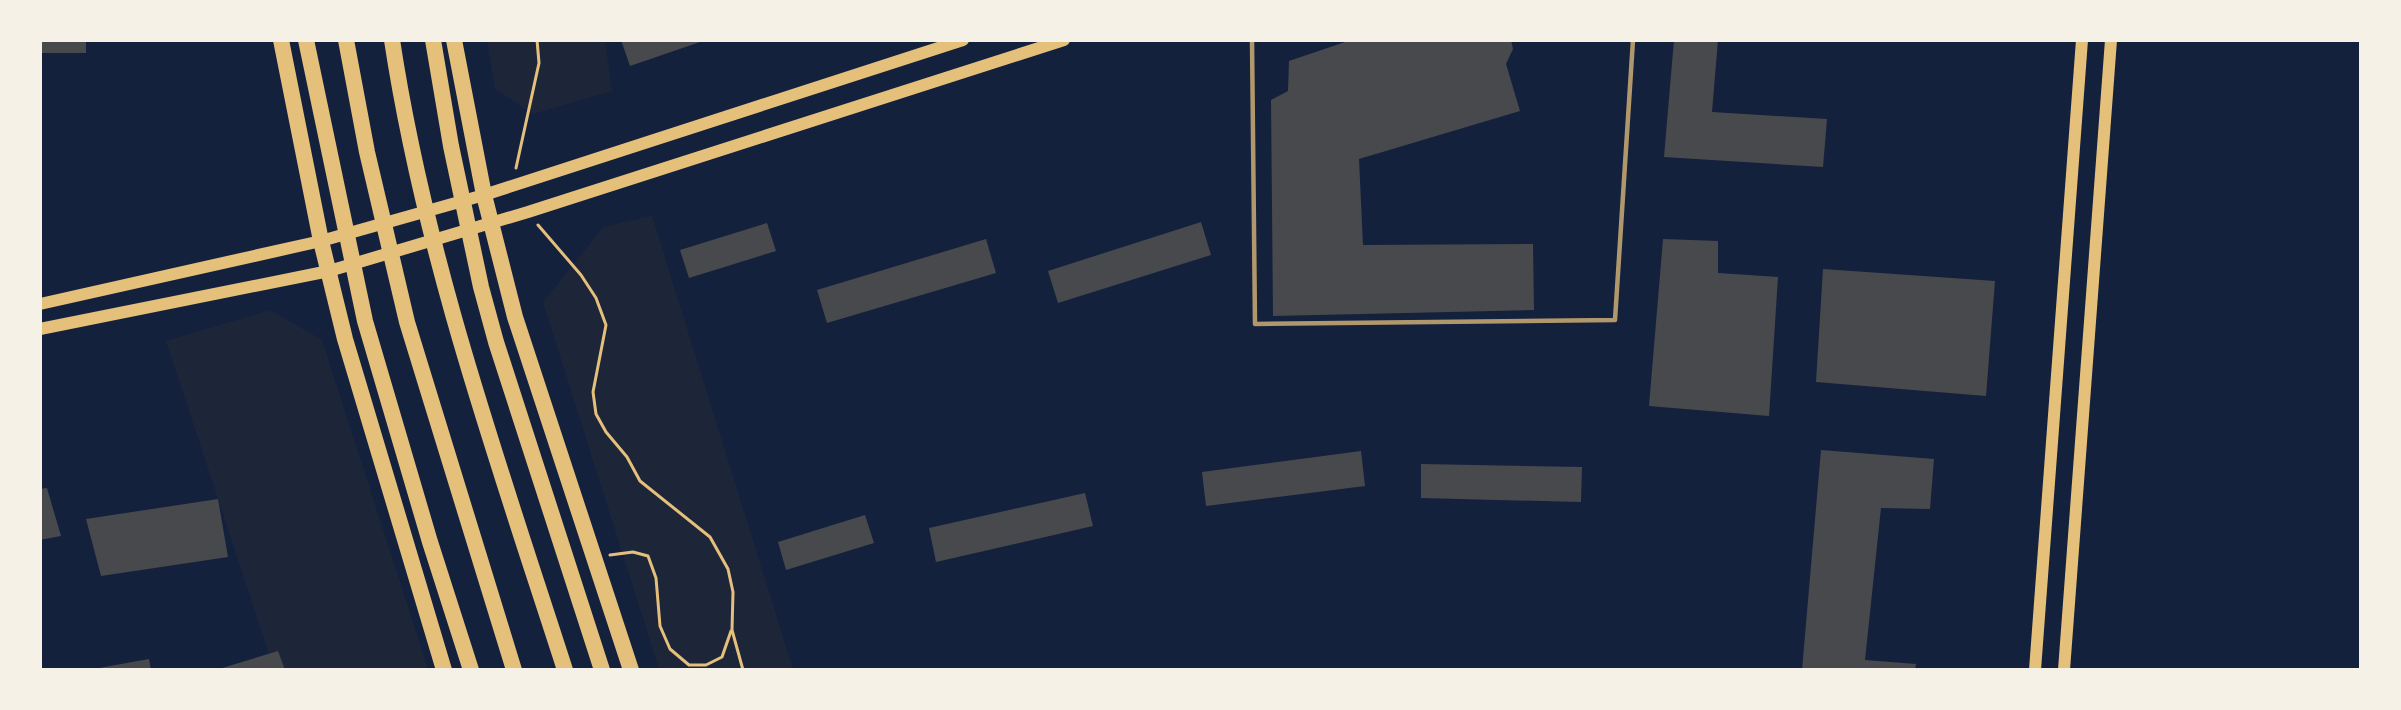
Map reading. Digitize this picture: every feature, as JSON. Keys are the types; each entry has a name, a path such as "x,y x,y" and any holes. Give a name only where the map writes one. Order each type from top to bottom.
{"highway":[{"path":"281,40 321,241 345,339 444,669"},
{"path":"306,40 365,321 430,542 471,669"},
{"path":"314,40 314,83"},
{"path":"346,40 367,152 407,322 514,669"},
{"path":"392,40 427,220 446,293 465,361 565,669"},
{"path":"426,40 438,78"},
{"path":"433,40 438,78 481,287 496,342 602,669"},
{"path":"454,40 484,195 515,317 631,669"}],"main road":[{"path":"40,304 321,241 512,187 963,40"},
{"path":"40,329 329,271 528,212 1064,40"},
{"path":"2035,669 2082,40"},
{"path":"2064,669 2111,40"}],"lane":[{"path":"1252,40 1255,324 1615,320 1634,40"}],"path":[{"path":"512,187 539,63 537,40"},
{"path":"528,212 596,298 606,325 593,392 596,414 606,432 627,457 640,481 710,537 728,569 733,592 732,630 743,669"},
{"path":"594,557 633,552 648,556 656,578 660,626 670,649 689,664 706,664 722,657 732,630"}],"shaded area":[{"path":"487,41 605,41 612,91 533,114 495,89"},
{"path":"652,216 793,669 659,669 543,302 603,227"},
{"path":"270,310 322,340 428,669 274,669 166,341"}],"building":[{"path":"40,40 86,40 86,53 40,53"},
{"path":"621,40 703,40 703,41 630,66"},
{"path":"1351,40 1511,40 1513,49 1506,64 1520,111 1359,159 1363,245 1533,244 1534,310 1273,316 1271,100 1288,91 1289,61"},
{"path":"1674,40 1718,40 1712,112 1827,119 1823,167 1664,157"},
{"path":"1201,222 1211,255 1058,303 1048,271"},
{"path":"767,223 776,251 689,278 680,250"},
{"path":"986,239 996,273 827,323 817,290"},
{"path":"1663,239 1718,241 1718,273 1778,277 1769,416 1649,406"},
{"path":"1823,269 1995,281 1986,396 1816,382"},
{"path":"1821,450 1934,459 1930,509 1881,508 1865,660 1916,664 1915,670 1802,670"},
{"path":"1361,451 1365,486 1206,506 1202,472"},
{"path":"1421,464 1582,467 1581,502 1421,498"},
{"path":"47,488 61,536 40,540 40,489"},
{"path":"1085,493 1093,526 936,562 929,528"},
{"path":"218,499 228,557 101,576 86,519"},
{"path":"865,515 874,543 786,570 778,542"},
{"path":"278,651 285,670 219,670 219,669"},
{"path":"149,659 151,670 99,670 99,668"}]}
